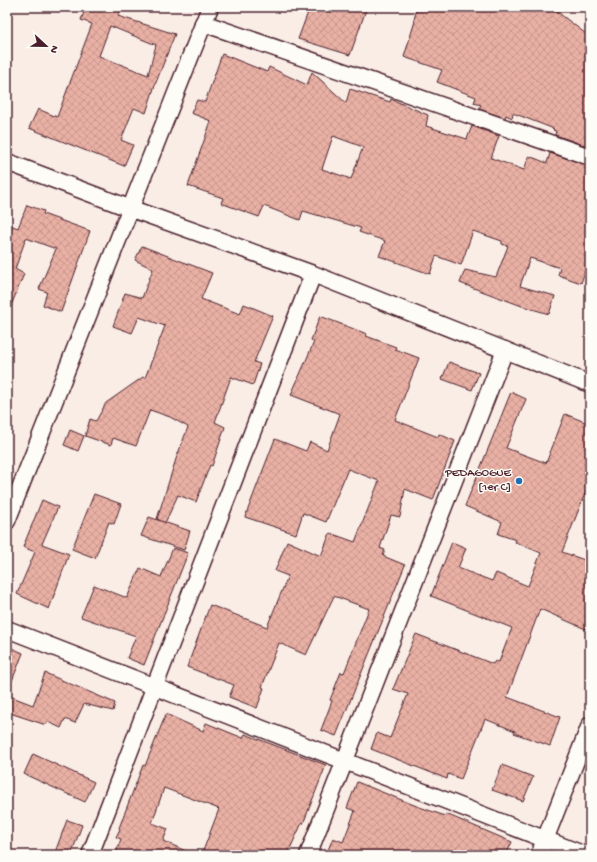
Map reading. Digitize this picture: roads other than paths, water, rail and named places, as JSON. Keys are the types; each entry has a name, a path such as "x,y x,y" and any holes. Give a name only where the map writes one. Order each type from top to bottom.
{"street":[{"path":"7,521 129,208 210,7"},
{"path":"203,23 590,157"},
{"path":"7,162 129,208 313,274 590,384"},
{"path":"90,855 313,274"},
{"path":"308,855 504,350"},
{"path":"7,629 585,855"},
{"path":"540,855 590,725"}],"place":[{"name":"PEDAGOGUE [1er C]","path":"519,481"}]}
